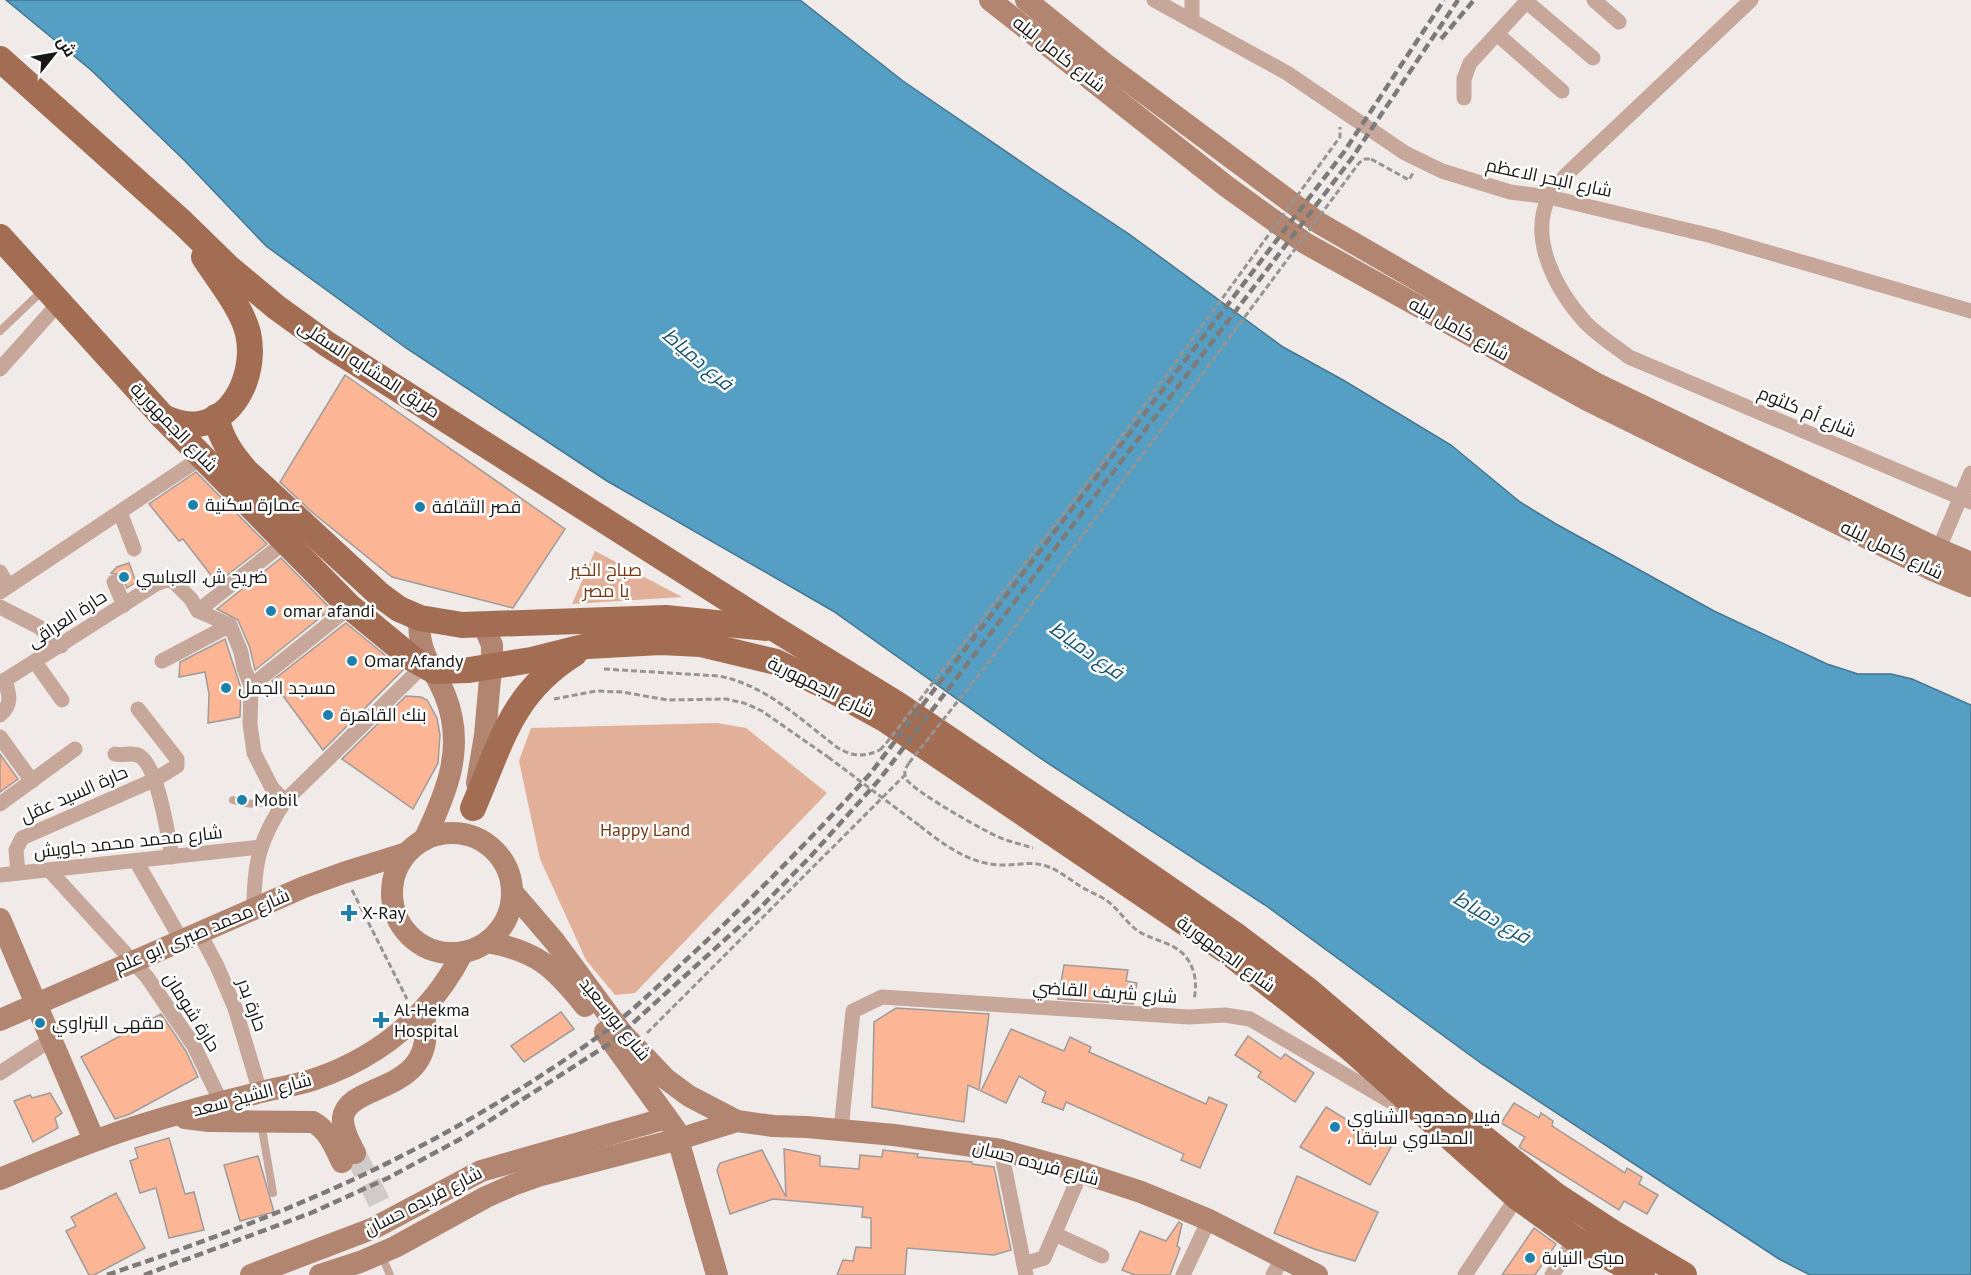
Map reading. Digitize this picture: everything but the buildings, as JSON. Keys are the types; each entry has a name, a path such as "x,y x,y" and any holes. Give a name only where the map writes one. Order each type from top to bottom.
{"main road":[{"name":"شارع كامل ليله","path":"990,0 1226,186 1305,243 1587,400 1934,559 1971,562"},
{"name":"شارع كامل ليله","path":"1026,0 1104,63 1319,223 1597,384 1934,559 1971,586"},
{"name":"طريق المشايه السفلى","path":"0,59 183,223 228,267 276,307 327,344 775,629"},
{"path":"163,417 180,424 199,424 216,417 235,400 247,379 251,355 248,331 238,309 183,223"},
{"name":"شارع الجمهورية","path":"0,237 202,457 350,607 413,659 429,668 469,670 531,660 587,646 661,642 701,644 776,662 821,684 868,710 1043,825 1228,952 1350,1048 1517,1197 1575,1239 1642,1275"},
{"name":"شارع الجمهورية","path":"216,417 220,433 231,454 246,471 380,595 399,609 420,618 462,625 666,618 736,623 775,629 907,710 1238,937 1308,990 1441,1104 1554,1194 1684,1275"},
{"path":"415,847 438,834 454,833 469,835 486,844 500,857 509,874 513,893 509,912 501,929 487,942 476,949 463,952 445,953 427,948 412,937 400,923 393,905 392,887 397,869 415,847 443,796 455,748 453,722 446,696 429,668 421,646 420,618"},
{"path":"469,835 485,735 492,645 483,624"},
{"path":"473,808 506,729 524,697 535,684 560,663 587,646"},
{"name":"شارع محمد صبرى ابو علم","path":"0,1020 254,908 415,847"},
{"name":"شارع بورسعيد","path":"513,893 555,942 634,1046 678,1090 737,1121"},
{"path":"0,919 94,1140"},
{"name":"شارع بورسعيد","path":"487,942 510,947 533,956 553,969 591,1014 667,1118 679,1139 717,1275"},
{"name":"شارع الشيخ سعد","path":"0,1179 94,1140 221,1102 317,1078 344,1067 378,1048 420,1015 451,976 463,952"},
{"path":"174,1116 209,1121 314,1122 322,1127 348,1158 343,1117 348,1107 406,1074 418,1062 425,1046 427,1028 420,1015"},
{"name":"شارع فريده حسان","path":"251,1275 481,1171 667,1118"},
{"name":"شارع فريده حسان","path":"323,1274 380,1253 513,1185 737,1121 926,1139 1001,1150 1141,1192 1209,1220 1278,1266 1317,1275"}],"street":[{"name":"شارع البحر الاعظم","path":"1154,0 1287,73 1388,142 1442,171 1510,192 1549,197 1712,236 1971,311"},
{"path":"1192,0 1192,21"},
{"path":"1594,0 1619,22"},
{"path":"1549,197 1566,175 1751,0"},
{"path":"1464,98 1464,80 1470,63 1528,1 1593,58"},
{"path":"1497,34 1562,92"},
{"name":"شارع أم كلثوم","path":"1549,197 1541,229 1545,258 1562,290 1586,323 1629,357 1966,501"},
{"path":"0,369 52,296"},
{"path":"0,572 4,589 202,457"},
{"path":"1934,559 1966,501 1971,473"},
{"path":"120,512 135,549"},
{"path":"282,799 261,770 254,753 250,724 251,686 230,626 198,611 286,541"},
{"name":"حارة العراقى","path":"2,678 35,662 156,584 167,580 180,586 198,611"},
{"path":"114,582 124,605"},
{"path":"0,607 39,627 61,646"},
{"path":"251,686 350,607"},
{"path":"162,661 230,626"},
{"path":"35,662 62,700"},
{"path":"254,908 254,877 260,847 282,799 429,668"},
{"path":"0,715 9,704 10,696 2,678"},
{"name":"حارة السيد عقل","path":"18,873 16,850 22,838 175,769 178,764 177,759 138,709"},
{"path":"0,737 32,781"},
{"path":"0,804 75,748"},
{"path":"115,754 137,754 154,780 159,792 172,856"},
{"name":"شارع محمد محمد جاويش","path":"0,875 260,847"},
{"name":"حارة بدر","path":"136,861 191,937 217,966 235,1008 260,1092"},
{"name":"حارة شومان","path":"49,870 134,960 194,1046 221,1102"},
{"name":"شارع شريف القاضي","path":"842,1130 854,1011 882,997 1189,1017 1225,1015 1250,1020 1446,1134"},
{"path":"0,1073 52,1039"},
{"path":"1001,1150 1025,1269 1044,1258 1081,1173"},
{"path":"1465,1275 1517,1197"},
{"path":"1183,1275 1209,1220"},
{"path":"1055,1234 1102,1256"},
{"path":"1552,1275 1575,1239"}],"lane":[{"path":"0,331 52,296"},
{"path":"233,800 257,804 282,799"},
{"path":"261,1121 273,1193"},
{"path":"380,1253 390,1275"}],"path":[{"path":"601,669 719,676 733,679 761,690 838,748 851,755 866,756 880,750 1097,470 1340,136 1340,128"},
{"path":"909,763 988,663 1359,163 1365,159 1371,159"},
{"path":"524,697 539,700 596,691 622,692 668,700 726,699 744,703 762,711 828,757 945,845 974,859 1005,865 1024,862 1043,865 1061,872 1086,890 1099,895 1138,931 1172,945 1185,956 1194,971 1197,987 1189,1017"},
{"path":"555,699 556,693"},
{"path":"634,1046 905,775"},
{"path":"343,873 420,1015"}],"green space":[{"name":"صباح الخير يا مصر","path":"595,551 682,597 572,604"},
{"name":"Happy Land","path":"717,723 746,728 827,793 635,993 615,995 586,960 540,859 519,761 531,728"}],"water":[{"name":"فرع دمياط","path":"6,0 800,0 903,81 1129,234 1283,347 1451,445 1520,502 1556,524 1714,611 1827,664 1858,674 1891,674 1912,679 1971,705 1971,1275 1810,1275 1779,1259 1482,1064 1265,905 1040,758 833,611 607,481 406,348 266,246 185,161 91,70"}],"tunnel":[{"path":"355,1153 381,1206"}],"railway":[{"path":"107,1275 307,1200 384,1165 460,1125 533,1081 603,1033 636,1007 711,937 826,822 870,774 1344,152 1444,0"},
{"path":"144,1275 311,1213 388,1178 464,1137 612,1042 761,907 810,857 879,780 1352,158 1458,0"},
{"path":"1441,39 1474,0"}],"place":[{"name":"عمارة سكنية","path":"193,505"},
{"name":"قصر الثقافة","path":"420,507"},
{"name":"ضريح ش. العباسي","path":"124,577"},
{"name":"omar afandi","path":"271,611"},
{"name":"Omar Afandy","path":"352,661"},
{"name":"مسجد الجمل","path":"226,688"},
{"name":"بنك القاهرة","path":"328,715"},
{"name":"Mobil","path":"242,800"},
{"name":"X-Ray","path":"349,913"},
{"name":"Al-Hekma Hospital","path":"381,1020"},
{"name":"مقهى البتراوي","path":"40,1023"},
{"name":"فيلا محمود الشناوي ، المحلاوي سابقا","path":"1335,1127"},
{"name":"مبنى النيابة","path":"1530,1258"}]}
